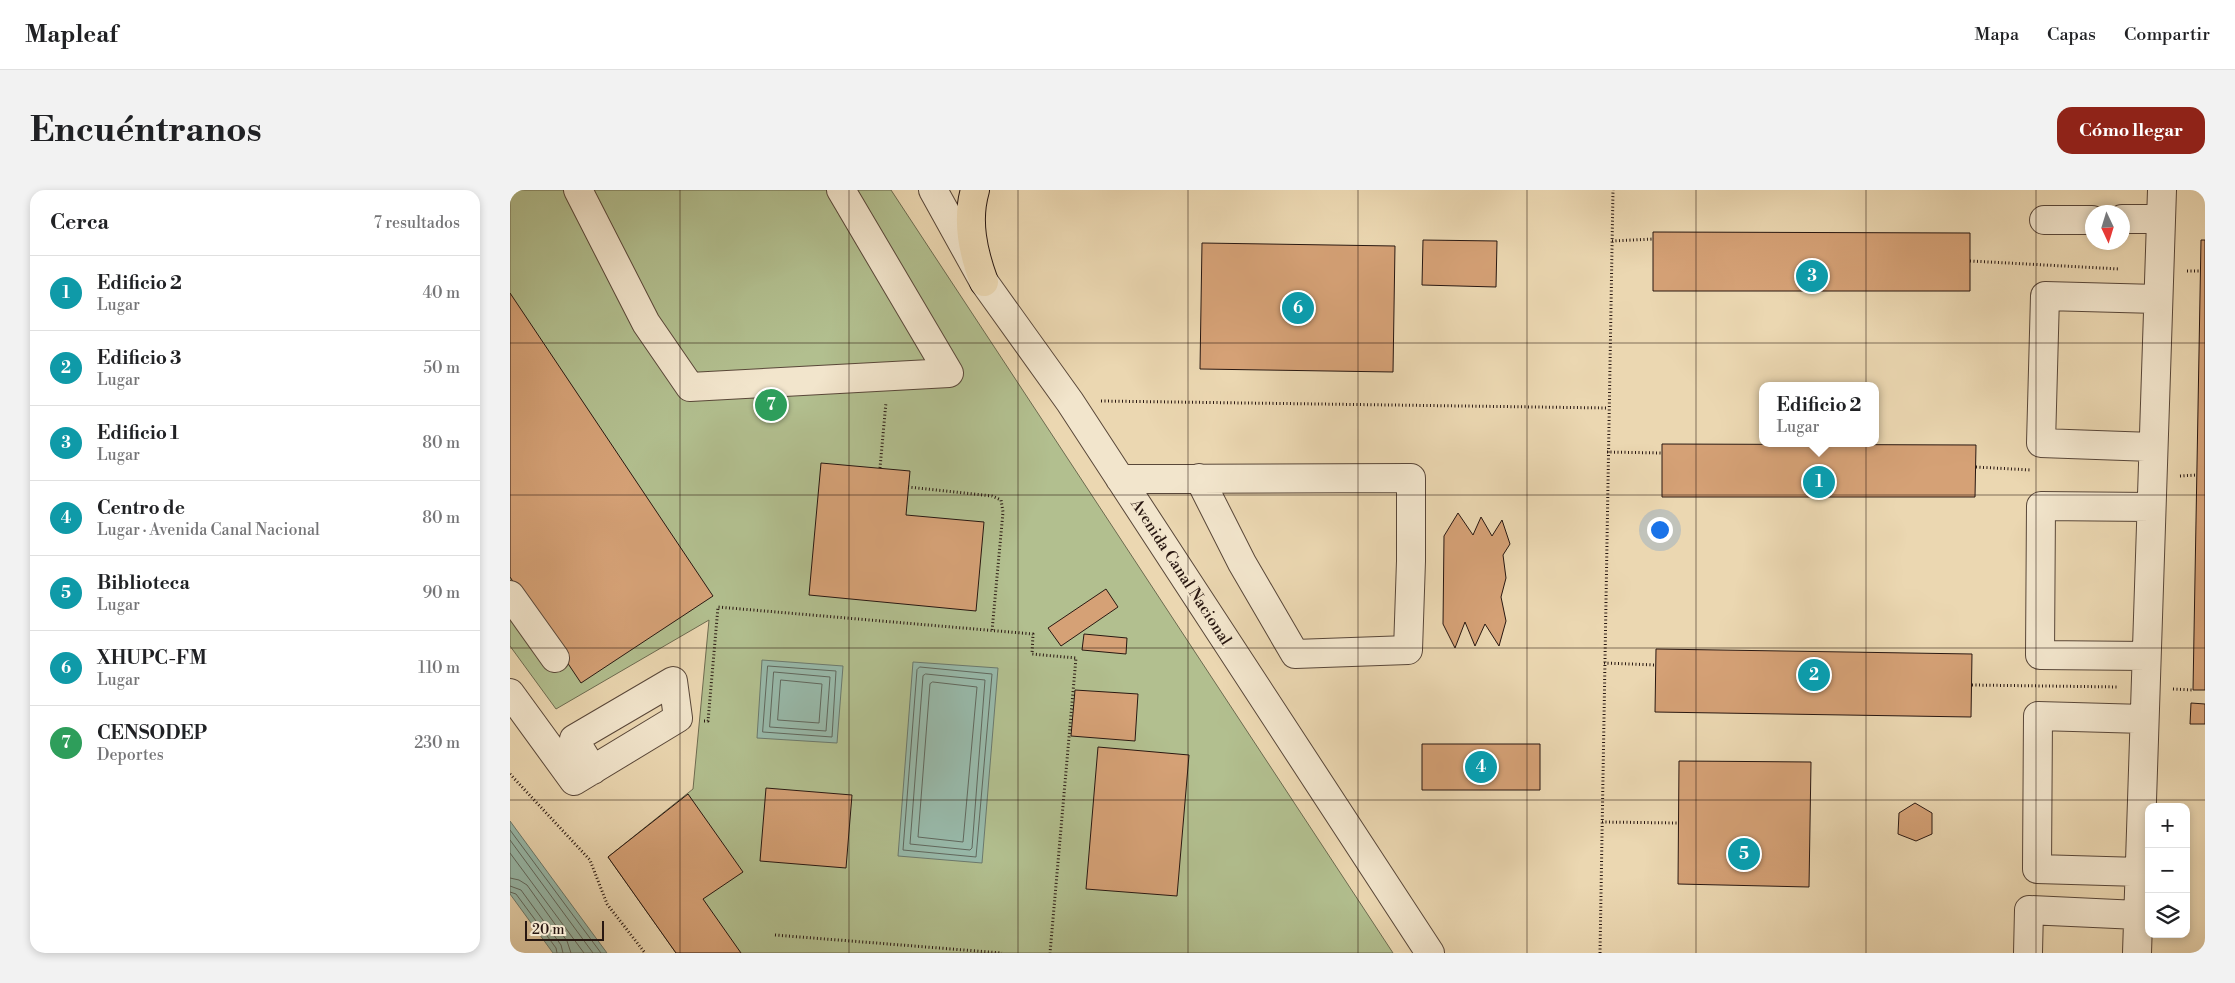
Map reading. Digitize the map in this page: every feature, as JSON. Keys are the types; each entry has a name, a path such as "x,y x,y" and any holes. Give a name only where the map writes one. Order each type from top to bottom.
{"main road":[{"path":"974,190 971,217 972,239 976,261 984,282"}],"street":[{"path":"578,190 646,323 690,388 950,373 841,190"},
{"name":"Avenida Canal Nacional","path":"933,190 984,282 1070,402 1430,953"},
{"path":"2138,953 2150,507 2162,190"},
{"path":"2130,220 2161,219"},
{"path":"2044,220 2085,220"},
{"path":"2152,447 2040,443 2044,306 2045,296 2157,299"},
{"path":"1120,479 1198,478 1411,478 1411,580 1408,650 1295,654 1242,563 1198,478"},
{"path":"2146,656 2040,654 2041,506 2150,507"},
{"path":"510,595 555,658"},
{"path":"510,693 574,781 593,770 678,718 672,681 574,739 593,770"},
{"path":"2140,872 2037,869 2038,716 2144,719"},
{"path":"2028,953 2029,910 2138,914"}],"path":[{"path":"1600,953 1607,452 1613,190"},
{"path":"1612,241 1654,239"},
{"path":"1970,261 2201,271"},
{"path":"880,468 888,377"},
{"path":"1070,402 1125,400 1608,408"},
{"path":"1607,452 1662,453"},
{"path":"908,487 992,496 1001,500 1002,512 992,631"},
{"path":"678,718 708,721 718,607 1033,634 1032,654 1076,658 1050,953"},
{"path":"1604,663 1656,665"},
{"path":"1972,685 2192,690"},
{"path":"510,774 590,860 607,904 645,953"},
{"path":"1602,822 1678,823"},
{"path":"775,935 1002,953"}],"green space":[{"path":"510,190 891,190 1393,953 676,953 608,857 693,789 709,620 556,709 510,646"}],"water":[{"path":"762,660 843,666 837,743 757,738"},
{"path":"913,662 998,668 982,863 898,856"},
{"path":"510,821 607,953 553,953 510,894"}],"building":[{"path":"1653,232 1970,233 1970,291 1653,291"},
{"path":"1423,240 1497,241 1496,287 1422,285"},
{"path":"2201,240 2205,240 2205,690 2193,690"},
{"path":"1202,243 1395,246 1393,372 1200,369"},
{"path":"510,293 713,596 581,683 510,577"},
{"path":"1662,444 1759,444 1759,447 1976,445 1975,497 1662,497"},
{"path":"821,463 910,471 906,515 984,522 976,611 809,595"},
{"path":"1458,513 1473,535 1481,517 1492,536 1502,520 1510,544 1503,555 1506,578 1501,597 1506,621 1499,646 1485,624 1475,646 1465,622 1455,648 1443,624 1444,536"},
{"path":"1106,589 1118,607 1061,646 1048,628"},
{"path":"1084,634 1127,638 1126,654 1082,650"},
{"path":"1656,649 1972,654 1971,717 1655,712"},
{"path":"1075,690 1138,694 1135,741 1071,736"},
{"path":"2191,703 2205,704 2205,724 2190,724"},
{"path":"1422,744 1540,744 1540,790 1422,790"},
{"path":"1098,747 1189,755 1177,896 1086,889"},
{"path":"1679,761 1811,762 1809,887 1678,884"},
{"path":"766,788 852,795 846,868 760,861"},
{"path":"688,794 743,872 703,899 741,953 676,953 608,857"},
{"path":"1915,803 1932,813 1932,834 1916,841 1898,834 1899,813"}],"place":[{"name":"Edificio 1","path":"1812,276"},
{"name":"XHUPC-FM","path":"1298,308"},
{"name":"CENSODEP","path":"771,405"},
{"name":"Edificio 2","path":"1819,482"},
{"name":"Edificio 3","path":"1814,675"},
{"name":"Centro de","path":"1481,767"},
{"name":"Biblioteca","path":"1744,854"}]}
